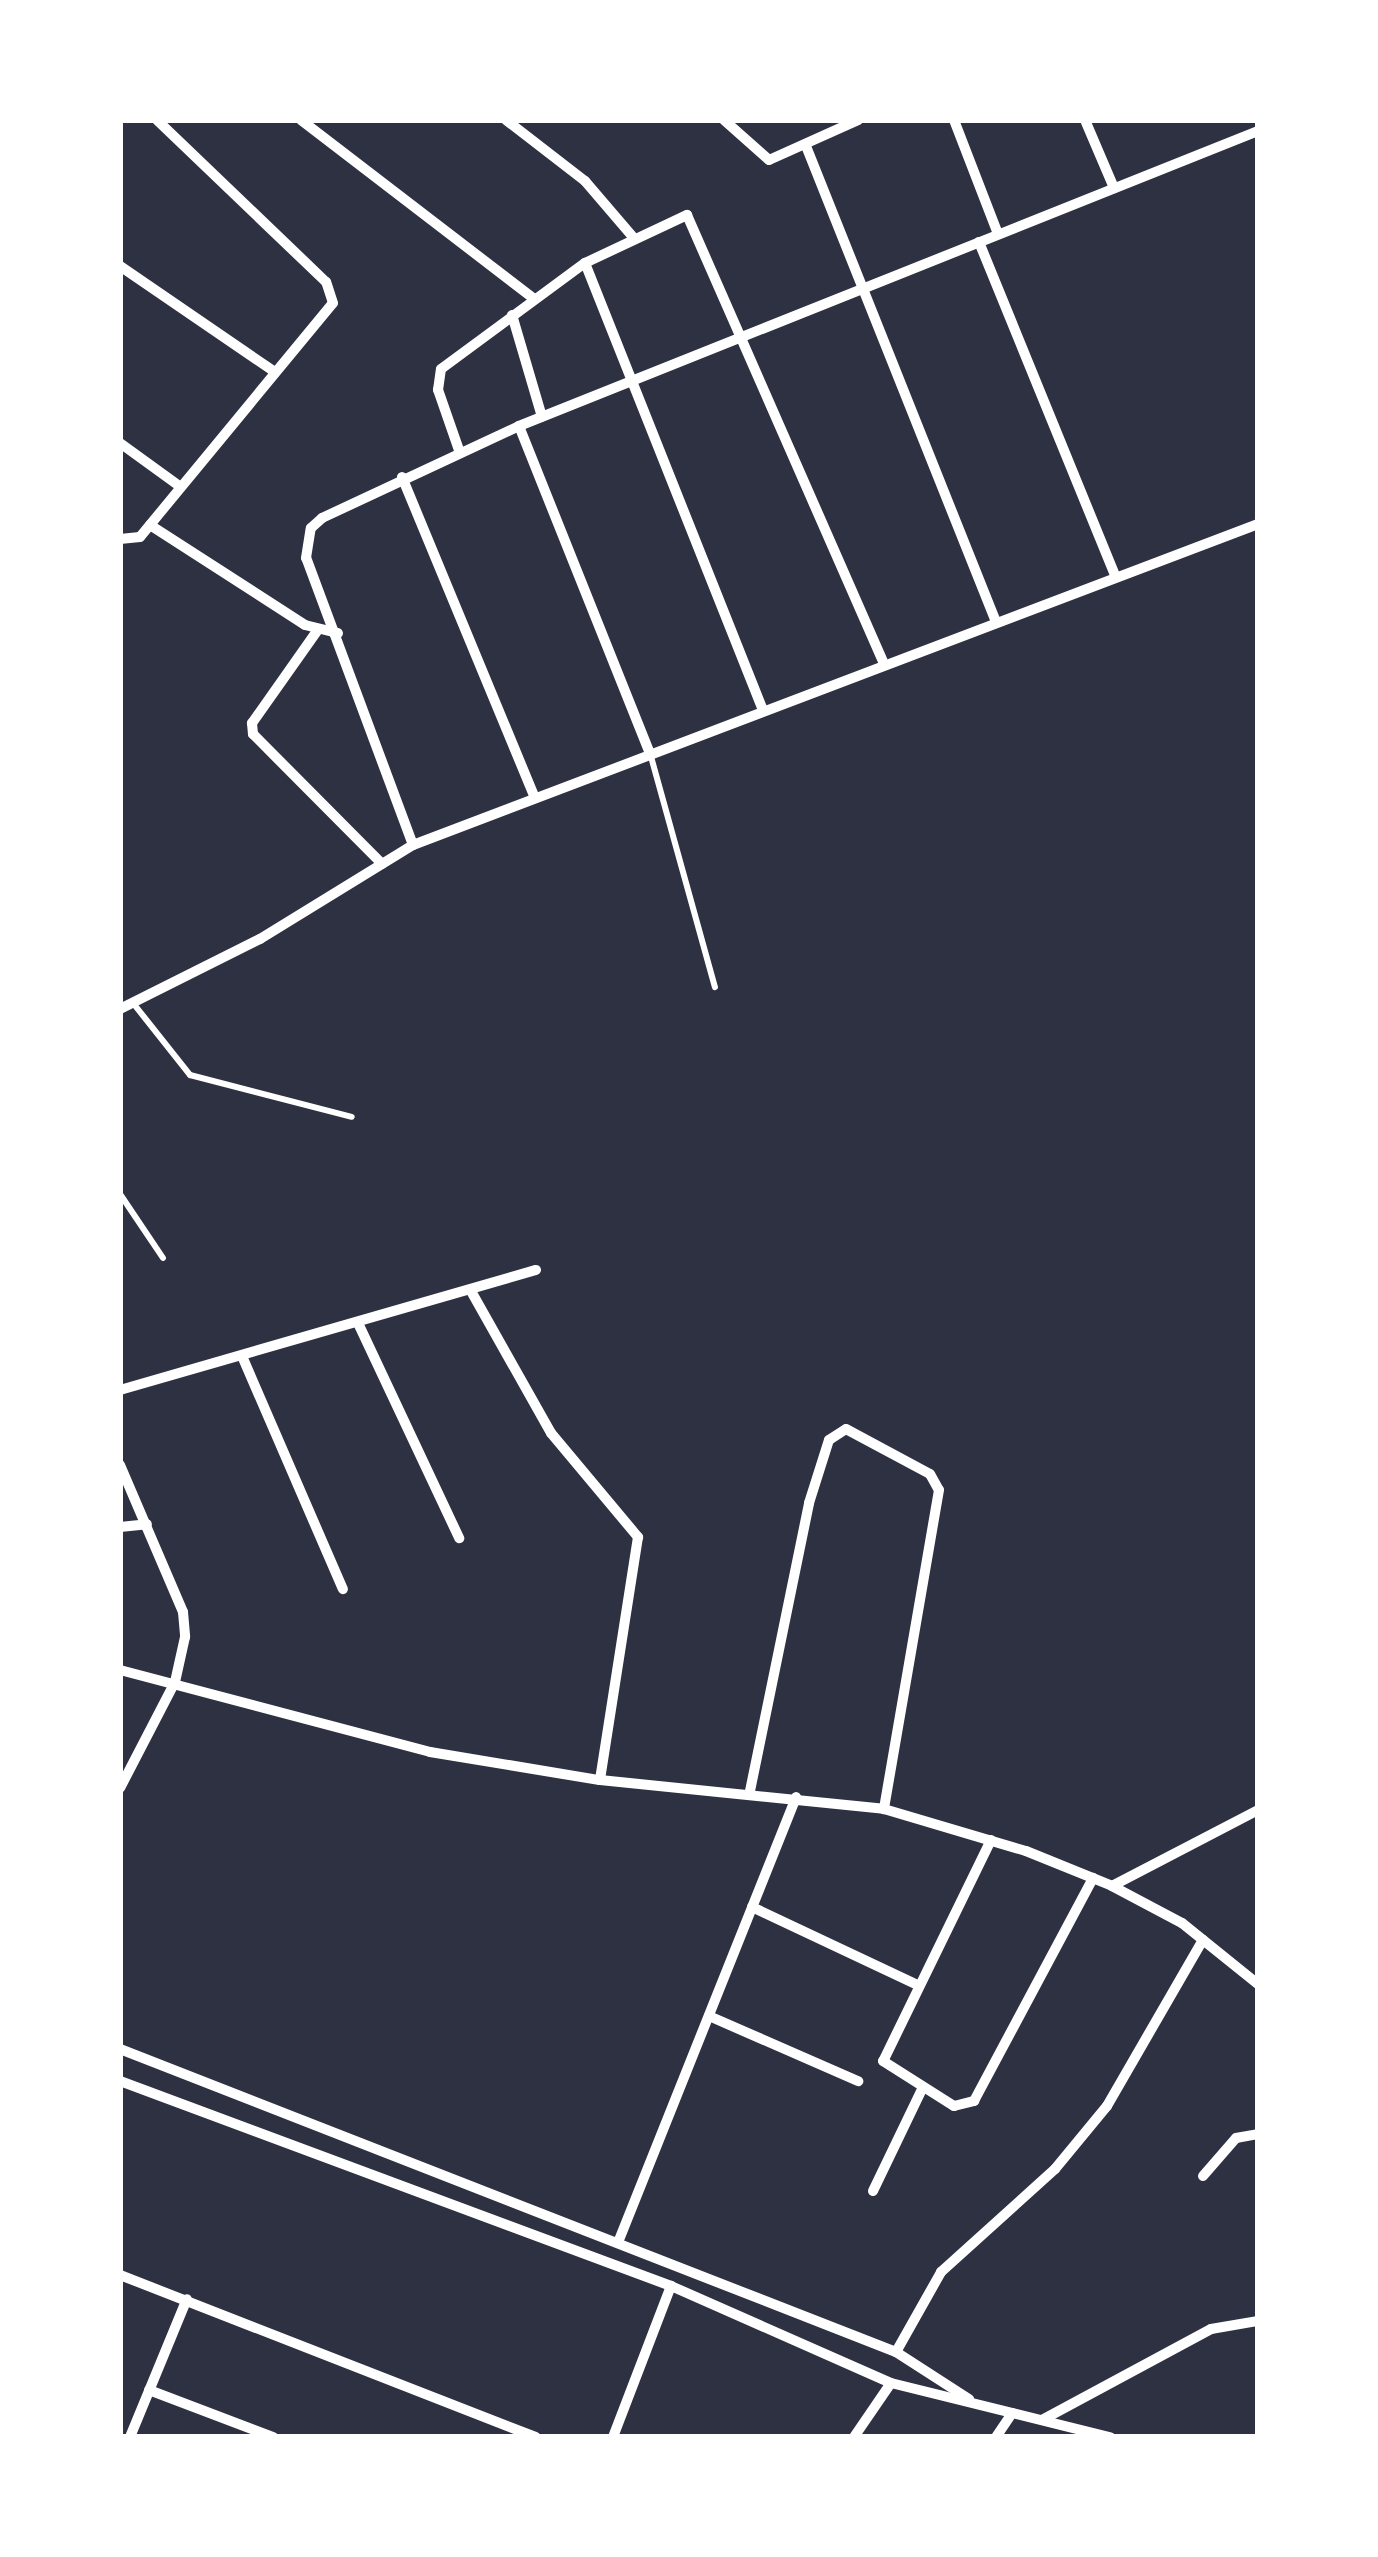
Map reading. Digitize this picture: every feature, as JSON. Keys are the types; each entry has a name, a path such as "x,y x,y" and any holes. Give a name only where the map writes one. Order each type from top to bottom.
{"street":[{"path":"120,538 140,537 178,484 330,313 332,292 157,120"},
{"path":"171,132 180,120"},
{"path":"301,120 533,298"},
{"path":"506,120 595,190 633,237"},
{"path":"724,120 763,159 806,146 858,120"},
{"path":"954,120 998,234"},
{"path":"1085,120 1114,188"},
{"path":"413,845 338,633 306,558 311,528 402,477 542,416 1258,131"},
{"path":"806,146 996,622"},
{"path":"460,453 437,376 533,298 585,263 687,215 884,663"},
{"path":"980,242 1117,577"},
{"path":"585,263 763,710"},
{"path":"120,266 275,372"},
{"path":"512,315 542,416"},
{"path":"519,426 650,753"},
{"path":"120,443 178,484"},
{"path":"402,477 535,798"},
{"path":"126,1006 260,939 413,845 1258,524"},
{"path":"150,525 317,631 338,633"},
{"path":"317,631 252,723 253,734 382,865"},
{"path":"120,1390 536,1270"},
{"path":"471,1291 551,1433 638,1538 600,1780"},
{"path":"358,1323 459,1538"},
{"path":"242,1356 344,1588"},
{"path":"751,1791 809,1503 830,1441 846,1429 931,1474 938,1490 884,1810"},
{"path":"120,1465 183,1612 175,1682 120,1788"},
{"path":"120,1527 147,1523"},
{"path":"120,1670 430,1752 600,1780 751,1791 884,1810 991,1840 1112,1886 1203,1940 1258,1984"},
{"path":"620,2240 796,1797"},
{"path":"1112,1886 1258,1810"},
{"path":"991,1840 883,2061 954,2106 974,2101 1094,1878"},
{"path":"752,1907 918,1984"},
{"path":"896,2352 941,2272 1055,2169 1107,2106 1203,1940"},
{"path":"709,2016 858,2081"},
{"path":"120,2049 620,2240 896,2352 976,2404"},
{"path":"120,2081 671,2286 891,2383 1110,2437"},
{"path":"873,2191 922,2089"},
{"path":"1203,2176 1236,2138 1258,2134"},
{"path":"120,2275 536,2437"},
{"path":"620,2434 671,2286"},
{"path":"130,2437 187,2299"},
{"path":"1042,2420 1211,2329 1258,2320"},
{"path":"854,2437 891,2383"},
{"path":"149,2390 273,2437"},
{"path":"996,2437 1012,2413"}],"lane":[{"path":"650,753 715,987"},
{"path":"126,1006 190,1075 352,1117"},
{"path":"120,1194 164,1258"}]}
